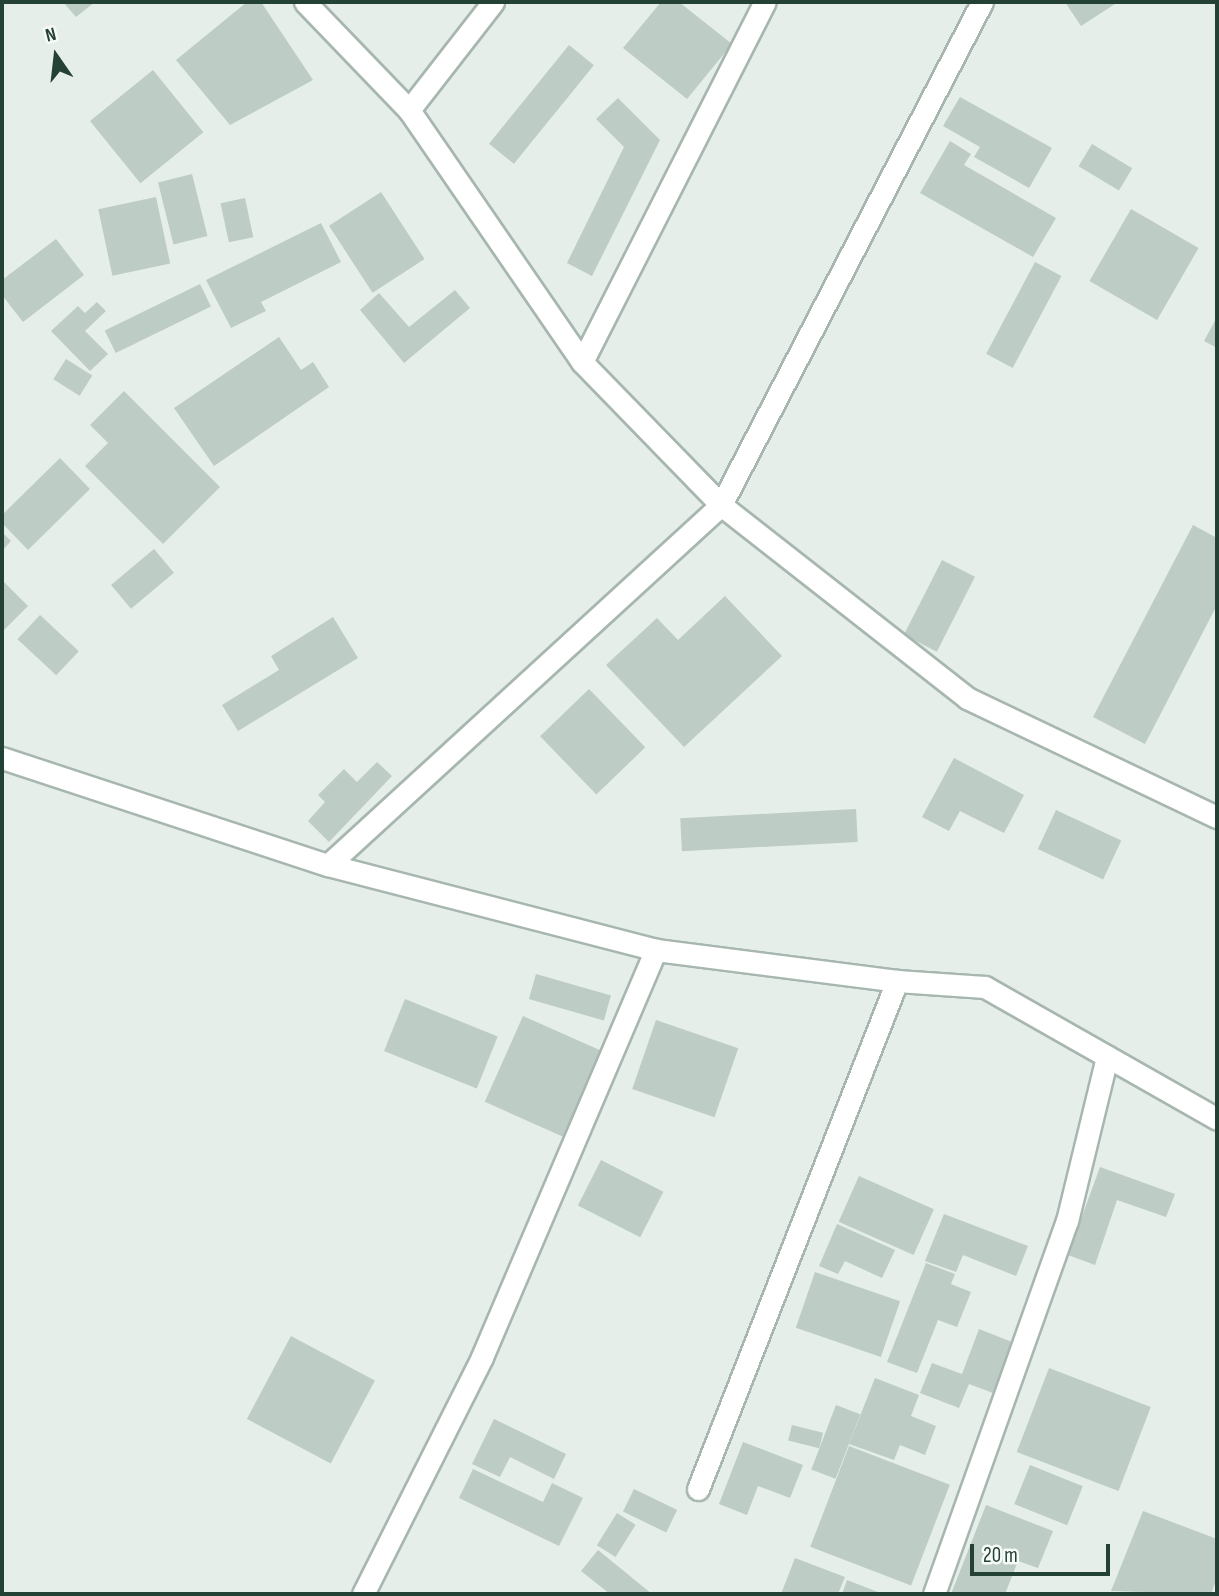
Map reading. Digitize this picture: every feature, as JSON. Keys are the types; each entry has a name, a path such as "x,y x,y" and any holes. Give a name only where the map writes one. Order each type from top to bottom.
{"street":[{"path":"305,2 409,110 582,362 721,505 967,698 1217,817"},
{"path":"409,110 493,2"},
{"path":"582,362 765,2"},
{"path":"328,864 721,505 982,2"},
{"path":"2,758 328,864 656,950 897,981 985,987 1217,1119"},
{"path":"363,1594 482,1357 656,950"},
{"path":"698,1489 897,981"},
{"path":"934,1594 1067,1220 1107,1057"}],"building":[{"path":"63,2 95,2 76,17"},
{"path":"247,2 261,2 313,80 230,125 176,60"},
{"path":"661,2 679,2 732,44 687,99 623,48"},
{"path":"1065,2 1118,2 1081,26"},
{"path":"569,45 594,65 514,164 489,144"},
{"path":"153,70 203,132 140,183 90,121"},
{"path":"960,97 1052,148 1029,188 974,157 980,147 943,126"},
{"path":"618,98 660,140 592,276 567,263 624,147 596,119"},
{"path":"950,141 971,154 964,165 1056,218 1033,257 920,193"},
{"path":"1092,144 1132,168 1119,190 1079,166"},
{"path":"192,174 207,236 174,245 158,182"},
{"path":"381,192 425,259 373,293 329,226"},
{"path":"156,197 170,264 112,276 98,209"},
{"path":"245,198 253,237 229,242 221,203"},
{"path":"1131,209 1199,248 1157,320 1090,281"},
{"path":"321,223 341,262 261,302 266,311 231,328 206,280"},
{"path":"56,239 84,275 23,322 2,295 2,280"},
{"path":"1035,262 1061,276 1013,368 986,354"},
{"path":"200,284 211,306 116,353 105,330"},
{"path":"455,290 470,308 404,363 360,310 379,293 409,327"},
{"path":"97,302 106,311 85,331 108,354 90,371 51,331 78,306 85,313"},
{"path":"1217,317 1217,348 1204,341"},
{"path":"279,337 301,370 313,362 329,387 214,466 174,408"},
{"path":"66,359 92,375 80,396 53,379"},
{"path":"124,391 220,487 163,544 85,466 108,443 90,425"},
{"path":"60,458 90,489 28,550 2,523 2,515"},
{"path":"1193,525 1217,538 1217,605 1145,744 1093,717"},
{"path":"2,532 11,541 2,551"},
{"path":"154,549 174,573 131,609 111,585"},
{"path":"942,560 975,577 937,652 904,635"},
{"path":"2,580 28,606 2,632"},
{"path":"725,596 782,656 684,747 606,665 657,618 678,640"},
{"path":"40,615 79,651 56,675 17,639"},
{"path":"333,617 358,658 238,731 222,705 279,670 271,656"},
{"path":"589,689 645,747 596,795 540,736"},
{"path":"954,758 1024,795 1004,833 960,811 949,831 922,817"},
{"path":"377,762 392,776 329,842 308,821 325,802 318,795 344,769 357,782"},
{"path":"856,809 858,842 682,851 680,818"},
{"path":"1056,810 1121,840 1103,879 1038,849"},
{"path":"536,974 611,995 604,1020 529,999"},
{"path":"405,999 498,1036 477,1088 384,1051"},
{"path":"523,1016 605,1053 567,1138 485,1102"},
{"path":"656,1020 738,1048 714,1117 632,1089"},
{"path":"601,1160 663,1192 640,1237 578,1205"},
{"path":"1100,1167 1175,1194 1166,1217 1117,1200 1095,1265 1068,1255"},
{"path":"859,1176 934,1209 914,1255 839,1222"},
{"path":"944,1214 1028,1246 1016,1276 963,1255 956,1272 925,1261"},
{"path":"837,1224 895,1250 882,1278 845,1261 838,1274 819,1266"},
{"path":"926,1263 955,1274 951,1284 971,1292 957,1327 938,1320 917,1373 887,1362"},
{"path":"815,1272 900,1301 881,1357 796,1328"},
{"path":"979,1329 1012,1342 993,1393 969,1384 959,1408 920,1393 932,1363 962,1374"},
{"path":"291,1336 375,1381 331,1464 247,1419"},
{"path":"1049,1368 1151,1407 1119,1491 1017,1452"},
{"path":"875,1378 919,1395 911,1416 936,1426 925,1455 900,1445 894,1460 849,1444"},
{"path":"836,1405 860,1414 836,1479 811,1469"},
{"path":"494,1419 566,1454 554,1479 510,1457 500,1477 472,1464"},
{"path":"792,1425 823,1433 819,1448 788,1441"},
{"path":"743,1442 803,1465 790,1498 758,1486 747,1515 719,1504"},
{"path":"849,1446 950,1485 911,1586 810,1547"},
{"path":"1030,1465 1083,1486 1067,1525 1014,1504"},
{"path":"473,1469 543,1502 552,1483 583,1498 559,1546 459,1498"},
{"path":"634,1489 677,1510 666,1533 623,1511"},
{"path":"986,1505 1053,1531 1038,1568 1018,1561 1005,1594 951,1594"},
{"path":"1143,1511 1217,1539 1217,1578 1211,1594 1111,1591"},
{"path":"617,1513 636,1525 616,1557 597,1545"},
{"path":"598,1550 652,1594 610,1594 581,1571"},
{"path":"795,1558 845,1577 838,1594 781,1594"},
{"path":"847,1580 883,1594 842,1594"}]}
